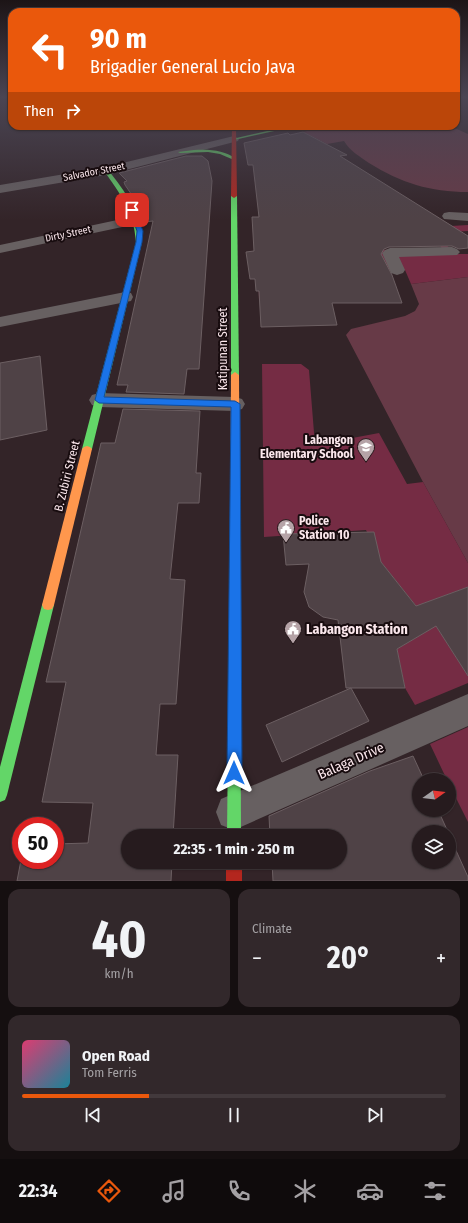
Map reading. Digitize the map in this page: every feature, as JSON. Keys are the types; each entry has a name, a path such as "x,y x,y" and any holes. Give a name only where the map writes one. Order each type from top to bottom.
{"main road":[{"path":"234,139 238,138"},
{"name":"Katipunan Street","path":"234,139 234,824"},
{"path":"180,152 224,153 234,159"},
{"name":"B. Zubiri Street","path":"0,793 91,427 139,242 140,231 125,195 106,171"},
{"path":"234,869 234,881"}],"street":[{"name":"Salvador Street","path":"0,189 106,171 234,139"},
{"path":"449,216 468,217"},
{"name":"Dirty Street","path":"0,249 136,220"},
{"path":"397,270 390,253 452,252"},
{"path":"0,322 125,297"},
{"path":"99,400 235,404"},
{"name":"Balaga Drive","path":"234,824 468,710"}],"shaded area":[{"path":"315,138 468,138 468,192 454,192 428,188 404,181 381,170 358,156 346,145 344,141 327,144"},
{"path":"468,225 468,231 437,233 454,254 468,254 468,277 411,284 405,270 362,270 289,300 259,300 257,231 374,250 442,249 432,230 451,226"},
{"path":"468,277 468,563 423,482 346,335 351,329 405,316 415,311 419,304 411,284"},
{"path":"262,364 301,364 309,370 315,445 379,433 407,484 423,482 468,563 468,587 422,604 468,676 468,683 415,705 405,688 397,649 433,627 381,562 366,530 264,537"},
{"path":"468,727 468,822 456,798 456,773 444,773 430,744"}],"building":[{"path":"266,138 315,138 347,155 340,156 468,236 468,248 459,249 452,246 389,247 384,249 381,254 392,275 402,303 332,303 337,325 261,327 259,291 256,291 255,279 250,279 246,252 254,251 252,217 259,217 253,165 248,165 244,143"},
{"path":"186,156 202,156 208,161 212,181 199,369 187,369 184,394 126,392 128,385 117,385 153,221 145,222 136,201 125,185 124,182 127,181 119,173"},
{"path":"40,356 47,430 0,440 0,363"},
{"path":"123,409 200,411 196,473 201,473 199,503 178,503 170,579 185,580 176,704 160,704 156,755 178,755 173,829 121,829 121,869 172,869 171,881 17,881 19,869 64,869 64,844 88,843 93,803 42,802 66,682 46,682 101,443 115,443"},
{"path":"374,532 381,562 416,606 468,587 468,676 436,626 397,649 405,688 346,688 338,620 323,617 309,607 304,592 309,564 286,565 283,534"},
{"path":"351,688 369,721 282,762 266,725"},
{"path":"413,756 421,773 412,773 412,817 441,817 445,825 412,825 412,869 456,869 456,850 468,877 468,881 273,881 272,869 347,869 347,829 270,829 269,816 370,771"}],"traffic: fast":[{"path":"234,139 238,138"},
{"path":"180,152 214,152 221,153 234,159"},
{"path":"87,449 139,242 133,212 124,195 106,171"},
{"path":"234,196 235,375"},
{"path":"234,829 235,552"},
{"path":"0,795 48,605"}],"traffic: slow":[{"path":"235,375 235,552"},
{"path":"48,605 87,449"}],"traffic: jam":[{"path":"234,138 234,196"},
{"path":"234,869 234,881"}],"place":[{"name":"Labangon Elementary School","path":"366,462"},
{"name":"Police Station 10","path":"286,543"},
{"name":"Labangon Station","path":"293,644"}],"route":[{"path":"132,210 140,231 139,242 99,400 235,404 234,773"}]}
